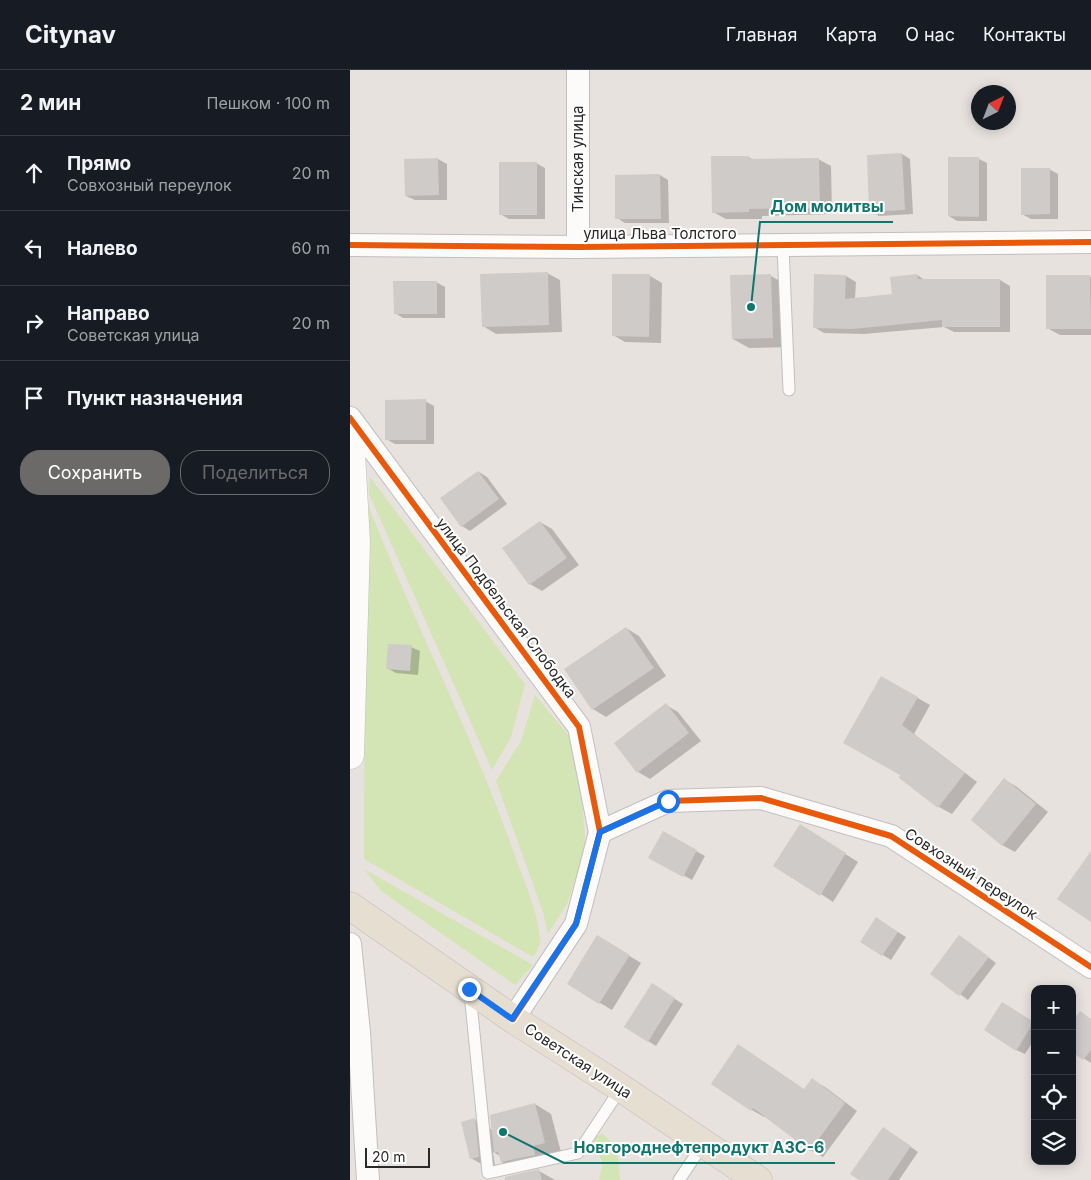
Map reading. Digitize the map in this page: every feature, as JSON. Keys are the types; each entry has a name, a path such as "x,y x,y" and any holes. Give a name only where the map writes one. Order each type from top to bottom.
{"main road":[{"path":"350,436 356,542 350,755"},
{"name":"Советская улица","path":"350,906 512,1019 621,1088 758,1180"}],"street":[{"name":"Тинская улица","path":"578,70 578,248"},
{"name":"улица Льва Толстого","path":"350,245 578,248 1091,242"},
{"name":"улица Подбельская Слободка","path":"350,418 579,727 600,832"},
{"name":"Совхозный переулок","path":"600,832 668,801 762,798 891,836 1091,967"},
{"path":"512,1019 576,924 600,832"},
{"path":"350,944 354,1032 368,1180"}],"lane":[{"path":"784,246 789,390"},
{"path":"469,989 488,1174 578,1153 621,1088"},
{"path":"679,1180 704,1143"}],"green space":[{"path":"370,477 525,684 511,737 492,770 369,494"},
{"path":"365,497 479,763 526,886 539,932 540,945 533,957 364,859"},
{"path":"535,695 570,737 581,788 586,849 567,904 548,934 543,912 496,781 521,741"},
{"path":"364,869 533,965 515,985 381,891"},
{"path":"602,1134 608,1138 615,1148 620,1180 599,1180 603,1163 596,1149 594,1137"}],"building":[{"path":"902,153 905,210 869,212 867,155"},
{"path":"711,156 749,156 749,159 819,158 820,208 749,209 749,212 712,213"},
{"path":"948,157 979,157 979,217 948,216"},
{"path":"438,158 439,195 405,196 404,159"},
{"path":"499,162 537,162 537,215 499,215"},
{"path":"1021,168 1050,168 1050,214 1021,215"},
{"path":"660,174 661,219 615,219 615,175"},
{"path":"548,272 549,325 482,327 480,274"},
{"path":"612,274 650,274 649,337 612,336"},
{"path":"771,274 773,338 732,339 730,275"},
{"path":"814,274 846,275 845,299 892,294 890,277 917,274 918,279 1000,279 1000,327 942,327 942,320 853,329 813,328"},
{"path":"1046,275 1090,275 1091,329 1046,329"},
{"path":"393,281 437,281 437,314 394,314"},
{"path":"426,399 426,440 385,440 385,400"},
{"path":"478,471 499,499 461,527 440,498"},
{"path":"540,521 567,558 529,585 502,548"},
{"path":"626,627 654,668 592,710 564,669"},
{"path":"388,644 412,645 410,671 386,669"},
{"path":"881,676 918,697 902,725 965,773 938,808 899,778 900,775 843,743"},
{"path":"666,703 689,733 637,773 614,743"},
{"path":"1004,778 1036,804 1002,846 971,820"},
{"path":"800,824 846,853 820,896 773,866"},
{"path":"663,831 697,850 683,877 648,858"},
{"path":"1091,851 1091,922 1057,899"},
{"path":"876,917 898,932 882,956 860,942"},
{"path":"597,935 630,955 599,1004 567,984"},
{"path":"959,935 989,957 959,996 930,974"},
{"path":"652,983 675,998 648,1042 624,1027"},
{"path":"1002,1002 1031,1020 1031,1027 1016,1051 984,1030"},
{"path":"1080,1011 1091,1019 1091,1050 1083,1060 1076,1055 1076,1016"},
{"path":"738,1044 804,1089 812,1078 845,1103 810,1151 753,1108 751,1111 711,1084"},
{"path":"535,1103 545,1143 533,1146 535,1155 501,1162 498,1152 494,1153 490,1115"},
{"path":"475,1118 479,1157 470,1159 461,1122"},
{"path":"883,1127 911,1146 888,1180 859,1180 850,1174"},
{"path":"539,1169 542,1180 505,1180 505,1177"}],"cycle path":[{"path":"350,245 578,247 1091,242"},
{"path":"350,418 579,727 600,832 576,924 513,1019"},
{"path":"600,832 668,801 761,798 891,836 1091,967"}],"place":[{"name":"Дом молитвы","path":"751,307"},
{"name":"Новгороднефтепродукт АЗС-6","path":"503,1132"}],"route":[{"path":"469,989 512,1019 576,924 600,832 668,801"}]}
